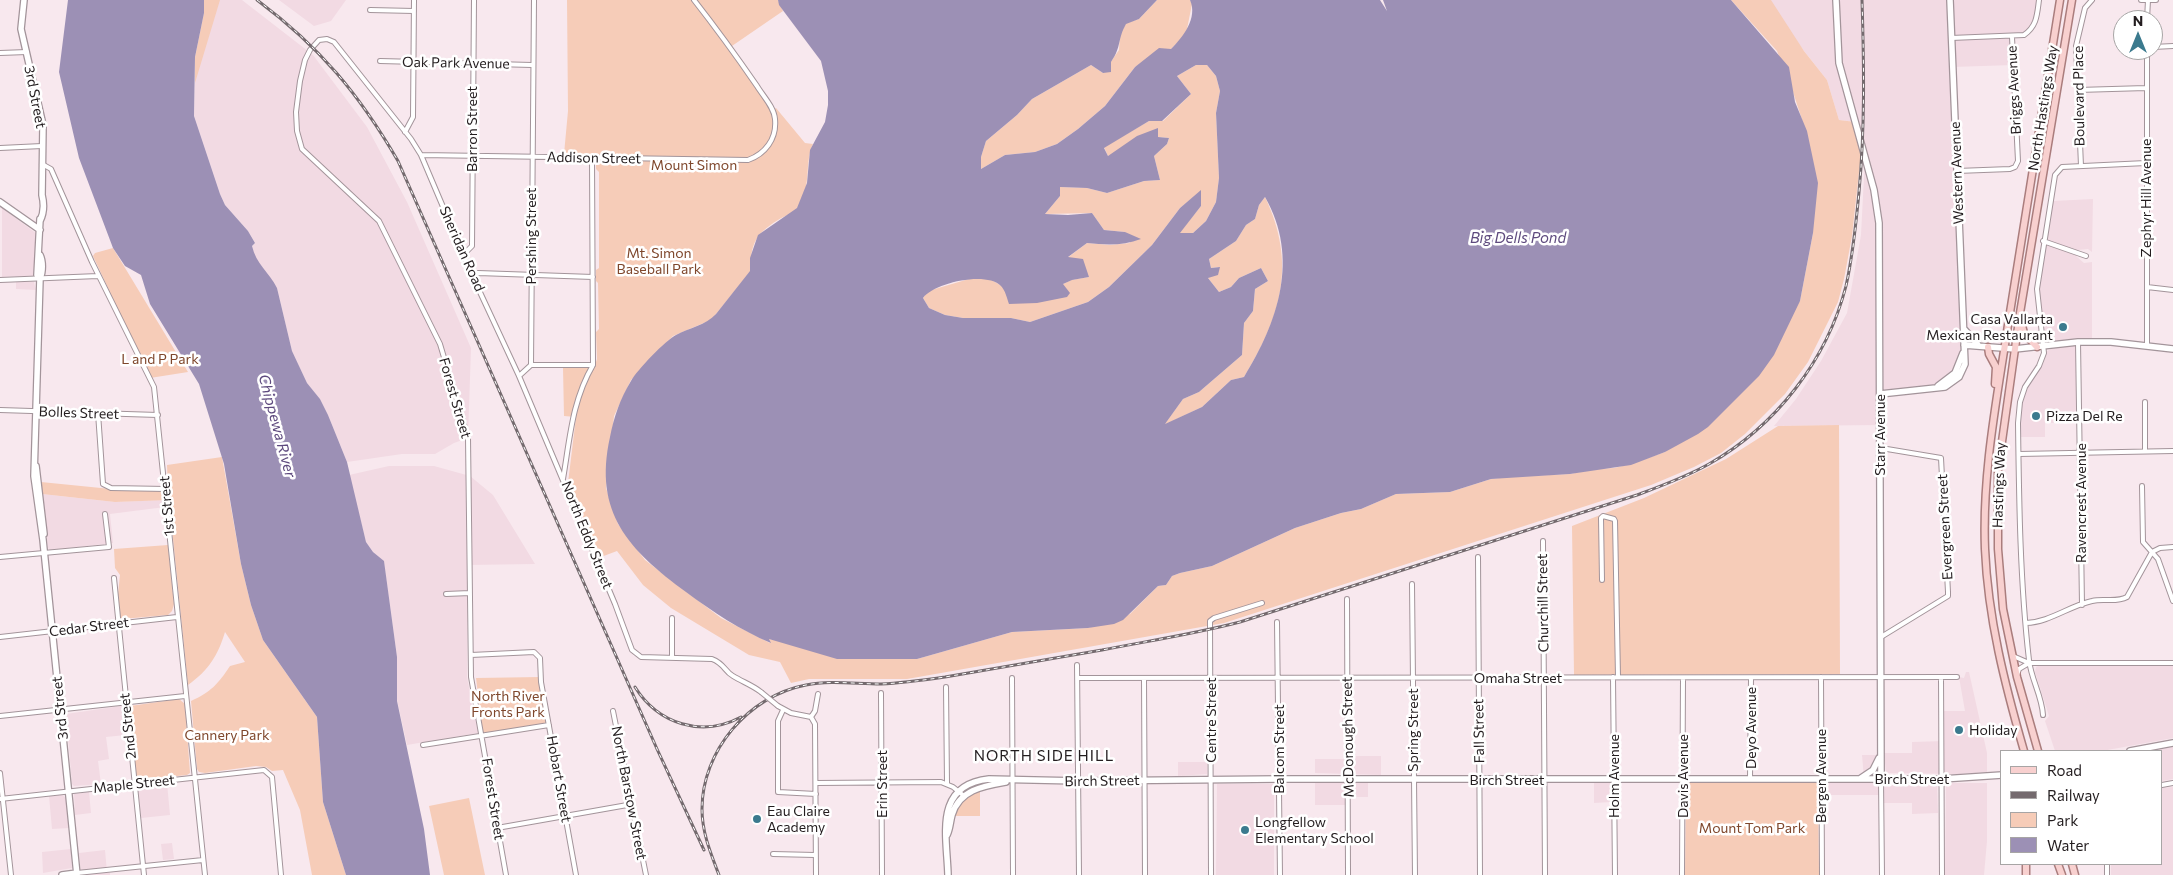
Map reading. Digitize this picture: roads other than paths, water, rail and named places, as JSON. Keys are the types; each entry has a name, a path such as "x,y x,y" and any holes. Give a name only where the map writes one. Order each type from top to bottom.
{"main road":[{"name":"3rd Street","path":"24,0 21,25 42,116 43,216 40,221 40,255 37,275 40,278 35,465 40,486 44,530 43,540 77,874"},
{"name":"Starr Avenue","path":"1836,0 1839,63 1870,176 1878,215 1881,779"},
{"name":"Western Avenue","path":"1880,394 1936,387 1951,377 1957,370 1964,345 1950,0"},
{"name":"North Hastings Way","path":"2025,217 2060,0"},
{"name":"North Hastings Way","path":"2036,216 2072,0"},
{"path":"0,202 40,230"},
{"name":"Hastings Way","path":"2036,216 2000,445 1997,509 2001,588 2017,677 2039,750"},
{"name":"Hastings Way","path":"2024,750 2001,667 1991,610 1987,569 1986,489 1994,415 2025,217"},
{"path":"2020,313 2024,333 2041,347"},
{"path":"1963,326 1979,346"},
{"path":"1964,345 2015,349 2078,342 2111,342 2173,349"},
{"path":"1988,347 1989,354 1996,367 1994,415"},
{"path":"2018,750 2021,740"},
{"path":"2137,750 2173,745"},
{"path":"1858,778 1867,776 1873,770 1881,753"},
{"name":"Birch Street","path":"962,794 982,786 1013,781 1942,779 2000,775"},
{"path":"948,875 947,835 952,812 962,794"},
{"path":"62,875 77,874"}],"street":[{"path":"405,132 413,117 414,0"},
{"name":"Barron Street","path":"464,254 472,246 471,155 474,0"},
{"name":"Pershing Street","path":"531,366 531,157 534,0"},
{"name":"Addison Street","path":"421,154 748,160 756,157 769,145 775,128 773,111 729,46 694,0"},
{"path":"1951,38 2012,37 2024,35 2032,30 2036,21 2039,0"},
{"name":"Boulevard Place","path":"2081,166 2076,46 2086,8 2092,0"},
{"path":"2141,0 2156,0"},
{"path":"370,10 414,11"},
{"name":"Briggs Avenue","path":"1957,171 2010,170 2015,167 2018,161 2012,37"},
{"name":"Sheridan Road","path":"327,38 334,42 421,154 472,275 519,376 563,482"},
{"name":"Forest Street","path":"327,38 316,42 304,60 297,104 297,131 302,149 379,221 440,344 468,438 471,677 483,735 506,875"},
{"path":"0,53 27,52"},
{"name":"Zephyr Hill Avenue","path":"2147,60 2147,346"},
{"name":"Oak Park Avenue","path":"380,61 532,65"},
{"path":"2078,90 2146,88"},
{"path":"0,148 42,146"},
{"name":"North Eddy Street","path":"592,158 593,365 583,383 575,404 563,482 615,604 632,650 641,657 712,658 722,663 730,675 751,684 783,710"},
{"name":"1st Street","path":"42,164 51,169 98,276 154,387 166,488 177,616 204,875"},
{"path":"2043,715 2043,706 2029,663 2018,454 2020,402 2025,387 2041,362 2037,289 2043,242 2056,175 2062,167 2146,164"},
{"path":"2043,242 2086,256"},
{"path":"472,275 478,273 593,277"},
{"path":"0,280 98,276"},
{"path":"2147,287 2173,290"},
{"name":"Ravencrest Avenue","path":"2078,342 2082,605"},
{"path":"519,376 531,366 593,365"},
{"path":"2145,402 2145,451"},
{"name":"Bolles Street","path":"0,410 158,415"},
{"path":"98,413 103,484 111,488 166,488"},
{"name":"Evergreen Street","path":"1880,448 1941,458 1948,596 1881,637"},
{"path":"2018,454 2173,450"},
{"path":"2142,486 2143,542 2159,563 2173,601"},
{"path":"0,557 109,547 105,514"},
{"name":"Holm Avenue","path":"1602,580 1601,518 1604,516 1614,518 1615,521 1615,875"},
{"name":"Churchill Street","path":"1543,542 1545,875"},
{"path":"2026,623 2041,622 2093,601 2121,600 2127,597 2152,552 2160,548 2173,547"},
{"name":"Fall Street","path":"1478,557 1480,875"},
{"name":"2nd Street","path":"114,578 144,875"},
{"name":"Spring Street","path":"1412,584 1415,875"},
{"path":"446,594 470,594"},
{"name":"McDonough Street","path":"1347,599 1348,875"},
{"name":"Centre Street","path":"1211,875 1210,621 1214,618 1262,603"},
{"name":"Cedar Street","path":"0,637 177,616"},
{"path":"672,618 672,658"},
{"name":"Balcom Street","path":"1278,622 1280,875"},
{"name":"Hobart Street","path":"471,655 534,652 540,658 541,682 576,875"},
{"path":"2013,656 2029,663 2173,663"},
{"path":"2017,677 2019,669 2029,663"},
{"path":"1077,665 1080,875"},
{"path":"1941,677 1942,875"},
{"name":"Omaha Street","path":"1078,678 1957,677"},
{"path":"1012,678 1013,875"},
{"path":"1144,678 1145,875"},
{"name":"Davis Avenue","path":"1682,875 1683,678"},
{"name":"Deyo Avenue","path":"1750,779 1751,678"},
{"name":"Bergen Avenue","path":"1821,678 1822,875"},
{"path":"946,687 947,783"},
{"name":"Erin Street","path":"881,693 882,875"},
{"path":"811,717 815,711 818,694"},
{"path":"0,716 186,696"},
{"path":"816,794 778,792 778,721 783,710 811,717 815,724 816,783 816,794 816,875"},
{"name":"North Barstow Street","path":"613,711 646,875"},
{"path":"423,745 549,725"},
{"name":"Maple Street","path":"1,799 260,770 267,772 272,777 280,875"},
{"path":"0,773 1,799 11,875"},
{"name":"Starr Avenue","path":"1881,779 1882,875"},
{"path":"816,783 947,783 962,794"},
{"path":"497,828 633,804"},
{"path":"773,854 816,855"},
{"path":"77,874 203,860"}],"water":[{"name":"Chippewa River","path":"68,0 204,0 204,13 195,57 194,116 225,205 248,231 255,243 252,246 256,258 277,288 292,351 307,383 320,399 328,415 347,462 366,542 373,552 384,561 397,657 397,701 424,829 430,875 346,875 323,802 317,717 263,640 251,605 241,564 224,464 199,384 150,304 141,275 125,266 113,248 79,158 59,72"},
{"name":"Big Dells Pond","path":"778,0 1157,0 1139,19 1126,24 1121,34 1117,52 1111,62 1111,72 1103,73 1091,65 1032,99 1017,115 986,141 981,157 981,169 1005,155 1035,152 1057,144 1078,129 1105,106 1135,67 1159,48 1171,49 1176,44 1191,20 1192,7 1190,0 1380,0 1387,11 1383,0 1731,0 1789,67 1795,102 1807,131 1818,183 1813,233 1800,301 1774,355 1759,376 1708,427 1665,452 1631,465 1570,474 1491,479 1450,492 1396,494 1361,509 1341,513 1295,528 1212,566 1172,576 1166,585 1158,586 1123,620 1114,624 1088,628 1012,632 917,659 837,659 769,639 771,643 738,626 696,599 648,561 632,545 620,527 612,508 607,487 606,464 616,415 634,376 671,338 702,324 716,314 750,271 750,258 758,235 797,208 807,183 810,150 825,122 828,91 821,61 779,5","holes":["1196,65 1207,65 1216,76 1220,91 1216,113 1219,178 1216,202 1206,221 1193,233 1180,233 1201,206 1201,190 1180,208 1152,245 1109,287 1088,302 1030,322 1011,318 963,318 945,315 929,308 923,298 929,293 949,284 973,279 984,279 1001,286 1009,304 1037,303 1067,297 1070,293 1063,284 1072,280 1089,277 1083,259 1068,257 1087,243 1128,243 1141,239 1125,232 1104,230 1092,213 1045,214 1060,196 1060,187 1087,188 1107,193 1144,181 1160,180 1154,156 1167,144 1169,138 1158,137 1158,128 1137,136 1108,156 1104,148 1149,121 1162,121 1191,94 1177,76","1265,197 1276,220 1283,266 1275,312 1267,334 1244,377 1231,380 1202,407 1165,424 1183,399 1199,392 1242,355 1244,323 1253,311 1255,289 1268,281 1261,268 1239,278 1231,287 1219,292 1208,278 1218,275 1220,267 1211,268 1209,259 1236,241 1246,225 1255,219 1259,205"]}],"railway":[{"path":"257,0 300,36 336,73 368,114 398,161 657,749 704,850"},
{"path":"719,875 702,818 704,787 710,767 732,729 765,701 785,691 806,685 834,682 881,684 945,677 1188,634 1240,622 1637,495 1709,464 1756,431 1795,389 1812,365 1826,340 1846,286 1855,228 1862,144 1864,72 1862,0"},
{"path":"635,687 656,710 682,724 711,726 741,717"}],"place":[{"name":"Casa Vallarta Mexican Restaurant","path":"2063,327"},
{"name":"Pizza Del Re","path":"2036,416"},
{"name":"Holiday","path":"1959,730"},
{"name":"Eau Claire Academy","path":"757,819"},
{"name":"Longfellow Elementary School","path":"1245,830"}],"district":[{"name":"NORTH SIDE HILL","path":"1044,756"}],"park label":[{"name":"Mount Simon","path":"694,165"},
{"name":"Mt. Simon Baseball Park","path":"659,262"},
{"name":"L and P Park","path":"160,359"},
{"name":"North River Fronts Park","path":"508,704"},
{"name":"Cannery Park","path":"227,735"},
{"name":"Mount Tom Park","path":"1752,828"}]}
